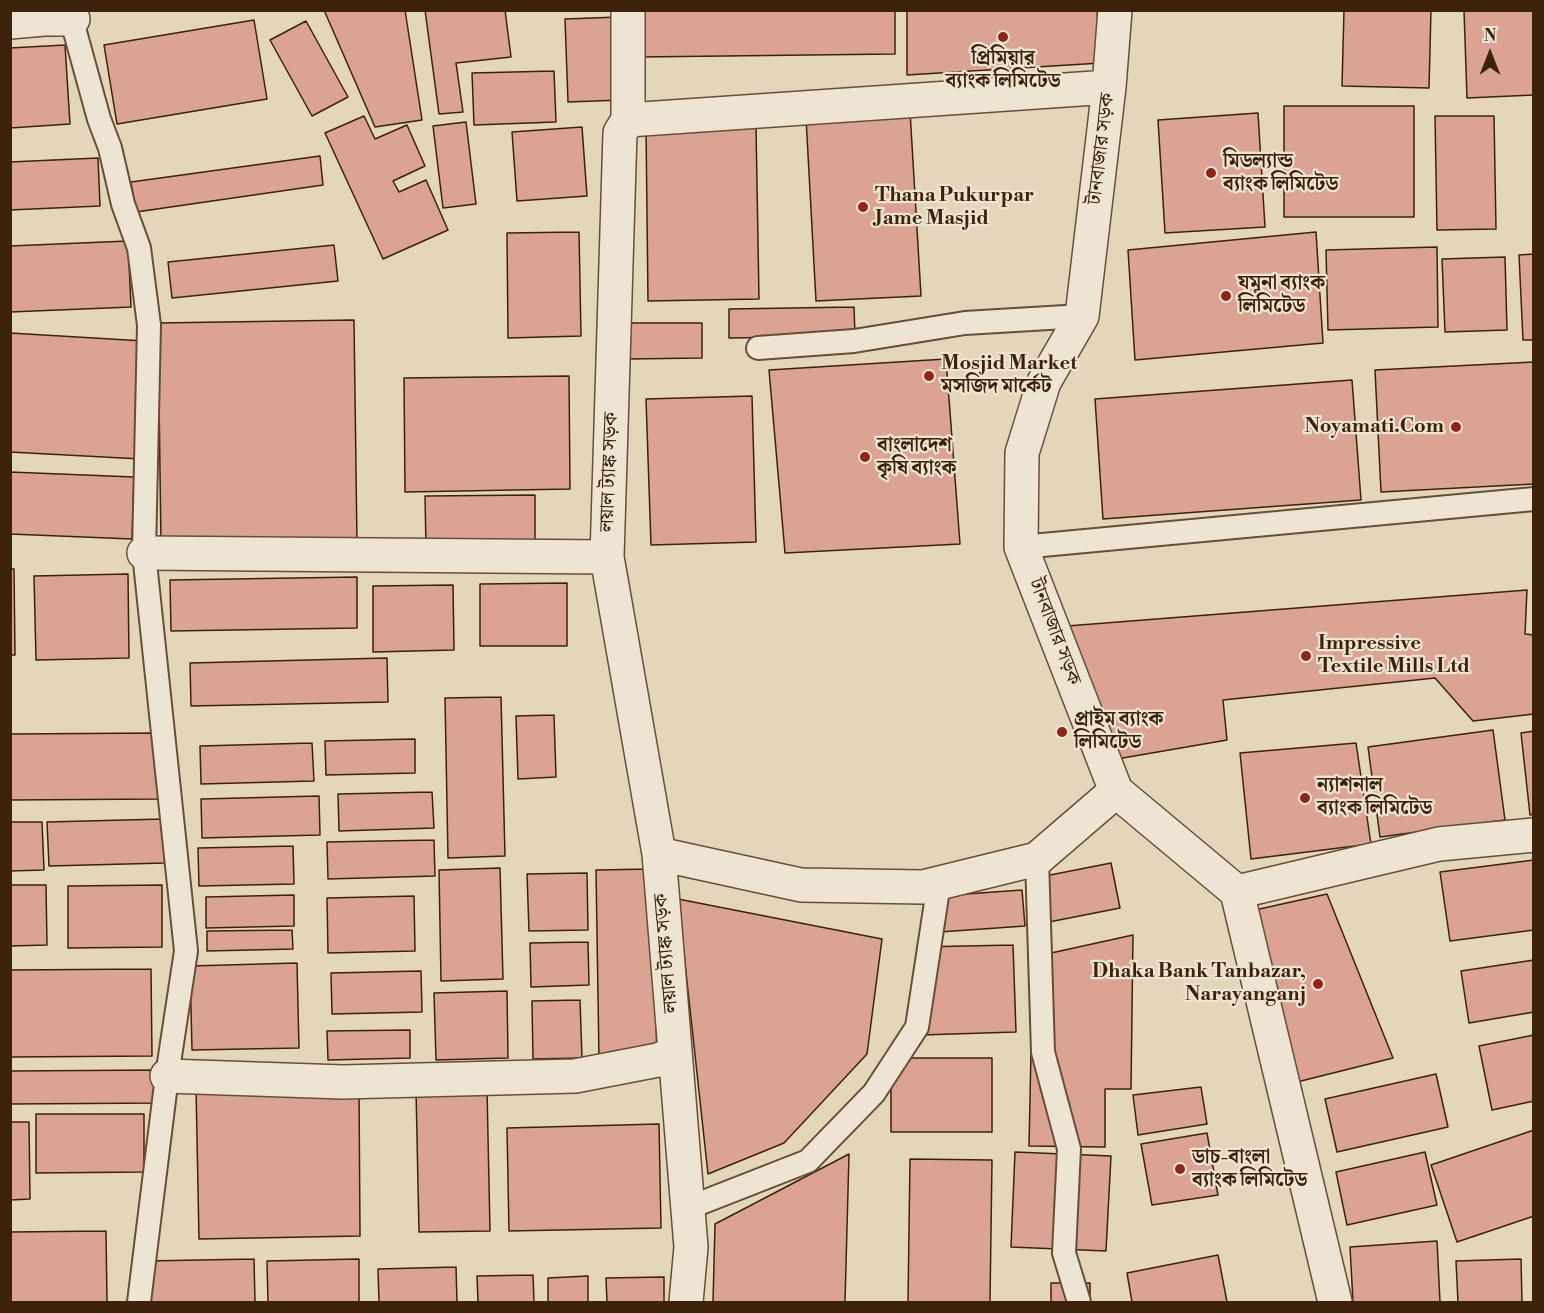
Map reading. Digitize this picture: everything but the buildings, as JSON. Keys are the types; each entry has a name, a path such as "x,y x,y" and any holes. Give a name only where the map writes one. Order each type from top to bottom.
{"street":[{"name":"লয়াল ট্যাঙ্ক সড়ক","path":"628,10 628,120 620,133 607,557 659,854 691,1247 686,1302"},
{"name":"টানবাজার সড়ক","path":"1115,10 1109,87 1082,316 1044,382 1022,453 1021,547 1116,791 1237,892"},
{"path":"10,22 71,15"},
{"path":"628,120 1109,87"},
{"path":"144,553 607,557"},
{"path":"659,854 801,885 923,887 1037,859 1116,791"},
{"path":"1335,1302 1237,892 1439,844 1533,836"},
{"path":"167,1076 343,1082 575,1076 658,1060 675,1053"}],"lane":[{"path":"71,15 99,119 110,148 123,204 139,248 149,325 144,553 186,951 167,1076 139,1302"},
{"path":"758,348 854,341 965,324 1082,316"},
{"path":"1021,547 1533,499"},
{"path":"1037,859 1043,1052 1069,1149 1064,1253 1079,1302"},
{"path":"688,1208 808,1161 873,1093 917,1027 939,883"}],"place":[{"name":"প্রিমিয়ার ব্যাংক লিমিটেড","path":"1003,37"},
{"name":"মিডল্যান্ড ব্যাংক লিমিটেড","path":"1211,173"},
{"name":"Thana Pukurpar Jame Masjid","path":"863,207"},
{"name":"যমুনা ব্যাংক লিমিটেড","path":"1226,296"},
{"name":"Mosjid Market মসজিদ মার্কেট","path":"929,376"},
{"name":"Noyamati.Com","path":"1456,427"},
{"name":"বাংলাদেশ কৃষি ব্যাংক","path":"865,457"},
{"name":"Impressive Textile Mills Ltd","path":"1306,656"},
{"name":"প্রাইম ব্যাংক লিমিটেড","path":"1062,732"},
{"name":"ন্যাশনাল ব্যাংক লিমিটেড","path":"1305,798"},
{"name":"Dhaka Bank Tanbazar, Narayanganj","path":"1318,984"},
{"name":"ডাচ-বাংলা ব্যাংক লিমিটেড","path":"1180,1169"}]}
